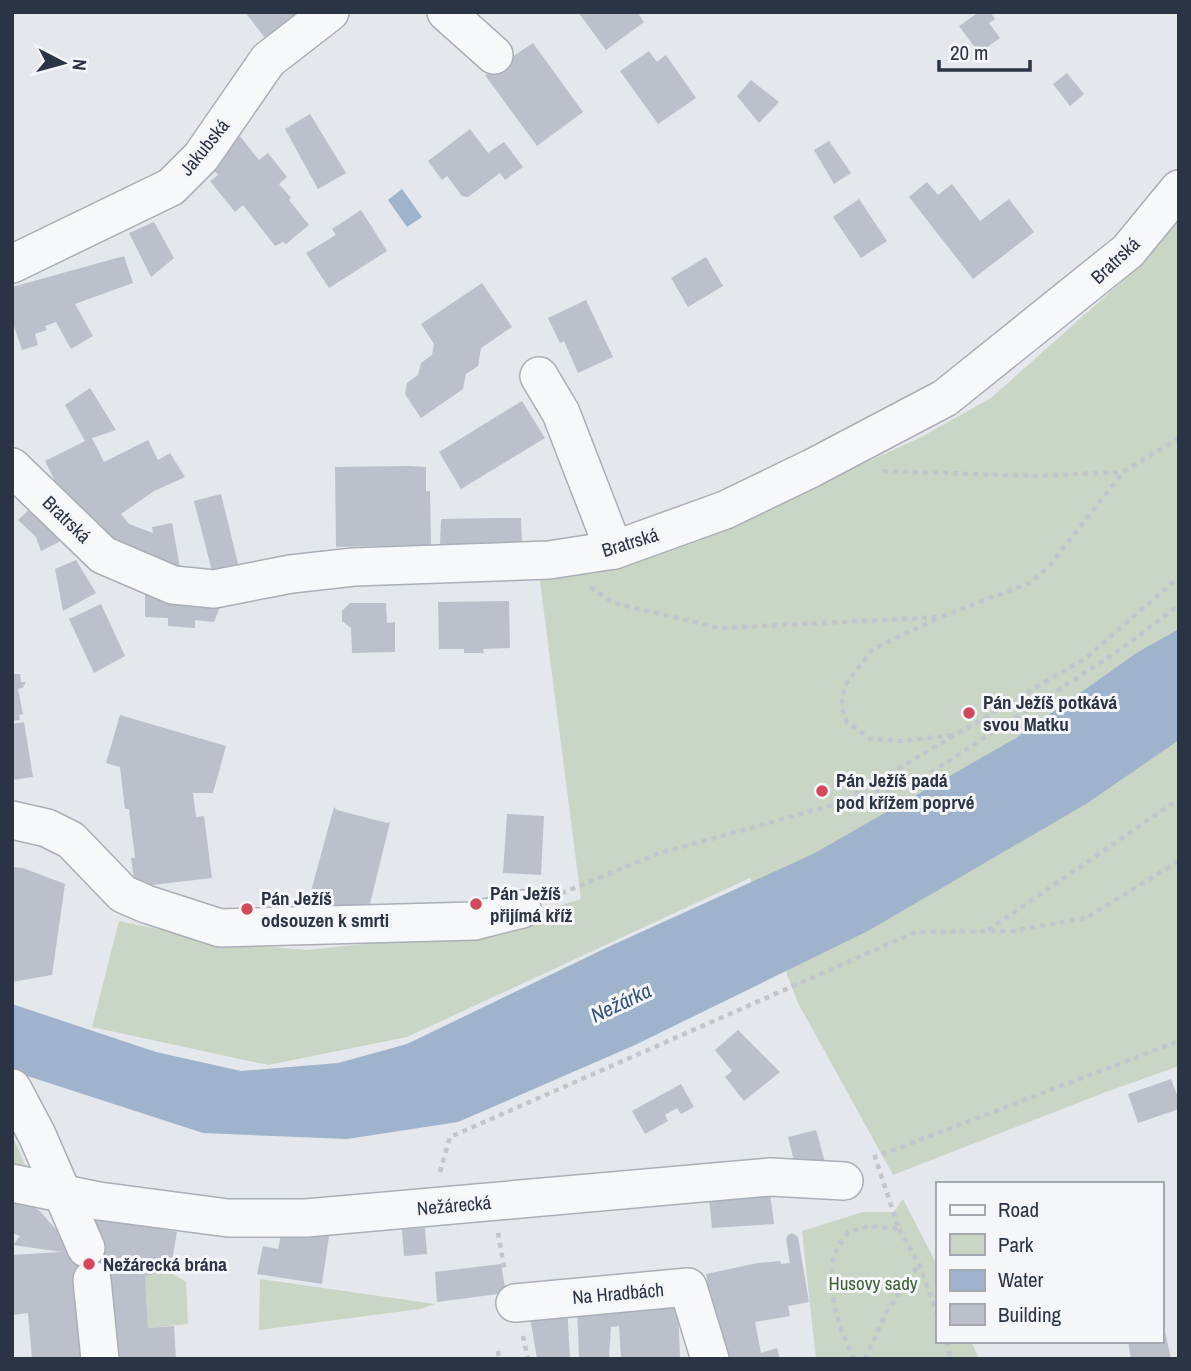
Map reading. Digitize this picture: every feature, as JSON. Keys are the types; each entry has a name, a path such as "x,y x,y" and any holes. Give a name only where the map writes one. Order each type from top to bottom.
{"street":[{"name":"Jakubská","path":"12,264 172,187 201,157 268,60 330,12"},
{"path":"446,12 494,55"},
{"name":"Bratrská","path":"12,467 103,555 173,585 214,589 291,573 354,567 549,560 614,550 725,510 945,398 1128,251 1179,188"},
{"path":"539,376 561,413 614,550"},
{"path":"12,820 47,828 72,840 123,894 220,928 474,921 522,909"},
{"path":"12,1088 64,1194 89,1264 100,1359"},
{"name":"Nežárecká","path":"12,1183 125,1206 228,1218 306,1218 770,1177 844,1181"},
{"name":"Na Hradbách","path":"515,1303 688,1287 710,1359"}],"path":[{"path":"956,735 903,741 871,739 847,722 841,707 845,685 873,649 940,617 1030,583 1050,565 1123,472 1179,438"},
{"path":"876,471 1035,476 1123,472"},
{"path":"549,560 614,603 720,628 940,617"},
{"path":"840,803 1086,658 1179,577"},
{"path":"522,909 657,854 916,782 1123,648 1179,605"},
{"path":"987,930 1179,799"},
{"path":"429,1208 450,1137 916,932 1012,931 1086,918 1179,861"},
{"path":"936,1311 919,1264 899,1229 875,1157 1179,1041"},
{"path":"854,1359 842,1337 831,1278 835,1253 848,1232 869,1226 899,1229"},
{"path":"865,1359 887,1311 919,1264"},
{"path":"498,1351 499,1359"}],"green space":[{"path":"1179,213 1179,1066 893,1175 798,1003 750,878 407,1037 268,1065 92,1027 119,921 225,943 308,950 476,932 581,899 540,581 697,532 802,492 921,437 991,398 1137,268"},
{"path":"12,1135 31,1178 12,1174"},
{"name":"Husovy sady","path":"903,1199 936,1263 936,1343 972,1343 979,1359 816,1359 802,1231 863,1212 894,1212"},
{"path":"170,1272 186,1282 188,1324 148,1328 145,1276"},
{"path":"260,1279 435,1304 420,1309 259,1330"}],"water":[{"path":"402,189 422,217 407,227 388,200"},
{"name":"Nežárka","path":"1179,629 1179,740 1086,804 868,931 635,1045 458,1122 347,1139 203,1133 12,1071 12,1004 156,1052 241,1071 338,1063 407,1044 608,947 813,854 1016,738 1138,652"}],"building":[{"path":"245,12 310,12 269,43"},
{"path":"578,12 637,12 644,22 606,50"},
{"path":"979,12 990,12 995,19 989,23 1000,38 979,53 959,26"},
{"path":"533,43 583,112 537,146 485,75"},
{"path":"649,51 657,62 666,55 696,98 658,124 620,71"},
{"path":"1067,73 1084,94 1070,106 1053,84"},
{"path":"751,80 779,102 759,123 737,96"},
{"path":"310,114 346,173 318,189 285,129"},
{"path":"470,129 488,153 504,142 523,167 505,180 500,173 468,197 462,196 447,176 442,180 428,161"},
{"path":"235,130 259,160 268,153 287,177 279,184 309,225 286,244 283,242 275,246 243,205 235,212 210,181 218,175 214,170"},
{"path":"829,141 851,173 834,184 814,150"},
{"path":"927,182 938,195 952,184 980,221 1009,199 1034,232 973,279 909,197"},
{"path":"859,199 887,241 861,258 833,217"},
{"path":"361,210 387,251 329,288 306,253 336,235 332,229"},
{"path":"154,222 174,258 151,277 129,233"},
{"path":"124,256 133,283 75,304 93,336 71,349 56,322 45,326 47,330 35,334 38,345 22,350 12,320 12,287"},
{"path":"706,257 723,286 688,307 671,278"},
{"path":"482,283 512,327 481,348 478,366 466,374 463,389 421,418 405,394 407,383 418,375 421,363 432,355 434,344 421,324"},
{"path":"586,300 613,357 578,373 564,341 560,343 548,318"},
{"path":"90,388 116,430 92,438 104,462 148,440 158,460 170,453 185,477 154,491 121,514 129,524 153,533 152,527 172,523 181,573 106,546 71,513 45,461 85,441 65,405"},
{"path":"522,401 545,438 461,489 439,452"},
{"path":"335,467 426,467 426,491 430,491 431,545 336,547"},
{"path":"221,494 240,572 213,575 194,501"},
{"path":"36,503 65,539 41,551 36,537 18,520"},
{"path":"521,518 522,543 440,545 441,519"},
{"path":"76,560 96,593 63,611 55,569"},
{"path":"145,587 226,591 214,622 195,620 195,628 168,626 168,618 145,617"},
{"path":"509,601 510,648 483,649 484,653 464,653 464,649 439,649 438,602"},
{"path":"350,603 386,603 387,623 395,622 395,652 352,653 351,628 342,621 342,611"},
{"path":"101,604 125,656 94,673 69,619"},
{"path":"12,674 20,674 21,682 25,682 25,685 18,689 23,714 19,715 20,720 12,721"},
{"path":"120,715 226,746 213,793 193,793 196,817 204,816 212,878 135,887 131,858 135,858 129,809 125,809 120,767 106,763"},
{"path":"24,722 33,777 12,780 12,724"},
{"path":"334,807 337,810 390,822 369,908 305,913"},
{"path":"507,814 544,816 541,875 503,873"},
{"path":"12,867 23,868 65,884 52,975 12,982"},
{"path":"738,1030 780,1072 744,1101 725,1077 732,1071 715,1050"},
{"path":"1171,1079 1179,1100 1179,1109 1138,1123 1128,1094"},
{"path":"681,1084 694,1107 681,1114 677,1108 665,1115 668,1121 645,1134 632,1111"},
{"path":"816,1130 828,1173 798,1177 788,1137"},
{"path":"769,1185 774,1224 712,1228 708,1189"},
{"path":"12,1196 39,1210 74,1250 89,1215 177,1232 170,1272 145,1276 148,1328 174,1326 176,1359 32,1359 28,1313 12,1315 12,1255 62,1252 13,1245 20,1236 12,1233"},
{"path":"425,1228 427,1254 404,1256 402,1229"},
{"path":"282,1230 329,1236 322,1284 257,1274 263,1246 278,1249"},
{"path":"792,1233 798,1237 809,1302 788,1306 790,1316 755,1322 761,1353 777,1348 780,1359 720,1359 706,1274 758,1263 790,1263 786,1239"},
{"path":"501,1264 506,1293 437,1302 435,1272"},
{"path":"678,1303 680,1359 621,1359 619,1326 611,1327 609,1359 579,1359 577,1304"},
{"path":"567,1305 570,1359 537,1359 529,1311"},
{"path":"1163,1323 1171,1359 1131,1359 1128,1343 1163,1343"}],"place":[{"name":"Pán Ježíš potkává svou Matku","path":"969,713"},
{"name":"Pán Ježíš padá pod křížem poprvé","path":"822,791"},
{"name":"Pán Ježíš přijímá kříž","path":"476,904"},
{"name":"Pán Ježíš odsouzen k smrti","path":"247,909"},
{"name":"Nežárecká brána","path":"89,1264"}]}
